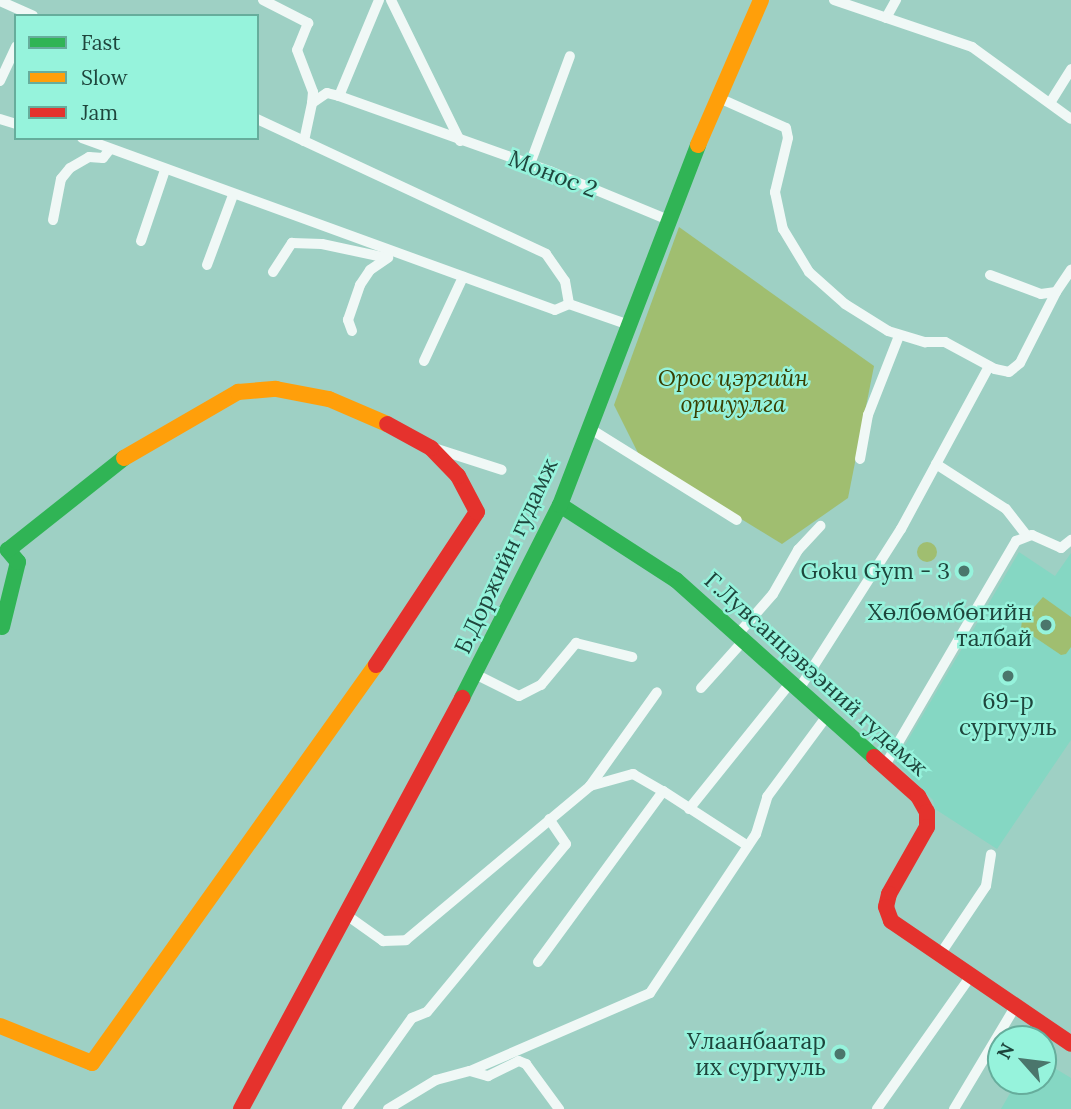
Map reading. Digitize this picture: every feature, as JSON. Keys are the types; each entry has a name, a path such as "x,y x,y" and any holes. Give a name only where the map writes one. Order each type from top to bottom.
{"street":[{"path":"263,0 308,23 297,50 313,92 303,141"},
{"path":"312,103 327,93 339,96 379,0"},
{"path":"391,0 460,141"},
{"name":"Б.Доржийн гудамж","path":"241,1109 475,674 560,505 666,219 761,0"},
{"path":"834,0 972,47 1071,119"},
{"path":"886,18 896,0"},
{"path":"0,1 28,14"},
{"path":"0,81 14,51"},
{"path":"530,164 570,56"},
{"path":"1050,103 1071,69"},
{"name":"Монос 2","path":"339,96 438,134 530,164 666,219"},
{"path":"719,98 786,128 788,138 775,192 783,229 809,272 845,304 899,336 946,342 989,366 1006,372 1018,366 1056,292 1071,270"},
{"path":"259,120 546,254 565,281 569,304"},
{"path":"87,140 392,256 463,277 555,310 569,304 626,324"},
{"path":"53,220 61,179 69,168 89,157 103,158 110,149"},
{"path":"141,241 165,170"},
{"path":"206,265 233,195"},
{"path":"273,272 292,243 322,244 392,256"},
{"path":"352,331 348,320 360,285 392,256"},
{"path":"990,275 1041,294 1056,292"},
{"path":"424,361 463,277"},
{"path":"860,459 868,415 899,336"},
{"path":"689,809 795,686 858,601 989,366"},
{"path":"2,627 18,562 3,552 135,450 238,392 276,389 329,398 431,448 502,470"},
{"path":"589,428 737,520"},
{"path":"0,1026 92,1063 417,607 477,512 458,476 431,448"},
{"path":"936,464 1006,509 1027,536 1059,548 1071,540"},
{"name":"Г.Лувсанцэвээний гудамж","path":"560,505 677,580 920,799 928,818 924,834 888,894 887,913 898,929 1071,1044"},
{"path":"701,688 772,594 798,550 820,526"},
{"path":"884,767 1013,545 1027,536"},
{"path":"475,674 519,696 541,685 576,643 632,657"},
{"path":"345,914 383,941 406,940 590,786 657,692"},
{"path":"388,1109 436,1080 470,1070 506,1051 556,1035 618,1004 647,995 748,846 767,797 827,716"},
{"path":"590,786 633,774 748,846"},
{"path":"538,962 663,791"},
{"path":"347,1109 405,1027 414,1017 428,1012 566,844 549,819"},
{"path":"939,956 986,886 991,855"},
{"path":"877,1109 970,976"},
{"path":"954,1109 1015,1007"},
{"path":"470,1070 488,1076 519,1061 526,1064 559,1109"}],"shaded area":[{"name":"69-р сургууль","path":"1019,552 1055,576 1071,553 1071,740 997,849 935,809 933,800 895,762"},
{"path":"1057,1070 1071,1078 1071,1109 1001,1109 1009,1095 1057,1095"}],"green space":[{"name":"Орос цэргийн оршуулга","path":"679,227 874,366 848,498 782,544 640,457 614,405"},
{"path":"927,542 934,545 937,552 934,559 927,562 920,559 917,552 920,545"},
{"name":"Хөлбөмбөгийн талбай","path":"1043,597 1071,617 1071,647 1066,654 1061,655 1021,628 1022,621"}],"traffic: fast":[{"path":"462,698 560,505 698,145"},
{"path":"2,627 18,562 8,550 124,458"},
{"path":"560,505 676,580 874,757"}],"traffic: slow":[{"path":"698,145 761,0"},
{"path":"124,458 238,392 276,389 329,399 387,424"},
{"path":"0,1026 92,1063 376,665"}],"traffic: jam":[{"path":"376,665 477,512 458,476 431,448 387,424"},
{"path":"241,1109 462,698"},
{"path":"874,757 918,796 927,812 927,827 889,894 886,907 891,921 1071,1044"}],"place":[{"name":"Goku Gym - 3","path":"964,571"},
{"name":"Хөлбөмбөгийн талбай","path":"1046,625"},
{"name":"69-р сургууль","path":"1008,676"},
{"name":"Улаанбаатар их сургууль","path":"840,1054"}]}
